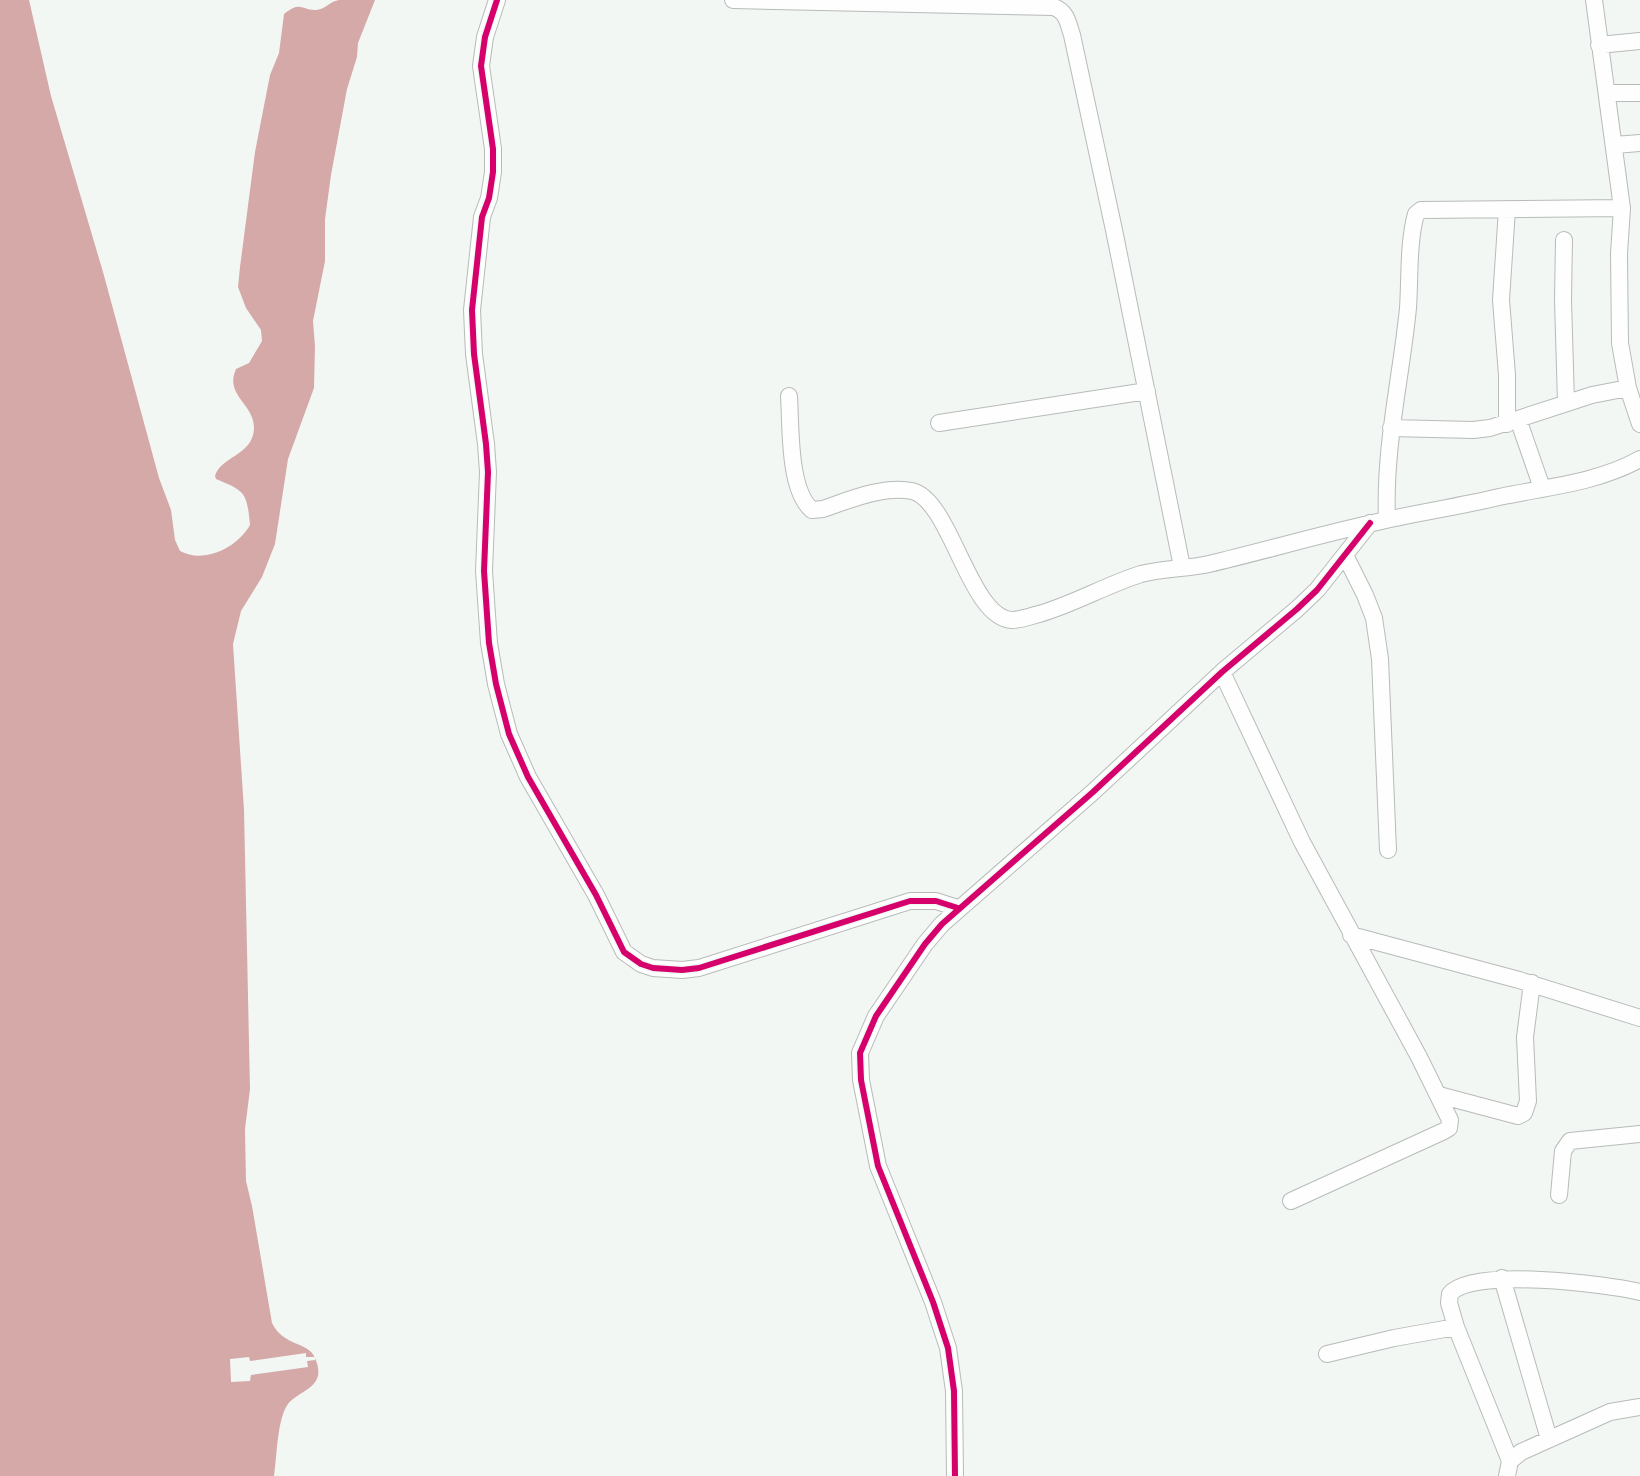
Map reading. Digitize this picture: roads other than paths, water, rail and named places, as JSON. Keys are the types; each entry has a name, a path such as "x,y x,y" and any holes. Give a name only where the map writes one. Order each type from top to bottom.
{"street":[{"path":"497,0 485,37 480,66 493,149 493,172 477,253 472,335 488,472 484,571 489,643 503,713 528,777 584,874 624,952 641,964 653,968 682,970 707,966 910,902 936,900 958,908"},
{"path":"734,0 982,4 1054,7 1062,10 1067,18 1072,36 1147,391 1176,547 1182,567"},
{"path":"1594,0 1622,208 1619,254 1620,343 1628,388 1640,424"},
{"path":"1599,45 1640,41"},
{"path":"1607,92 1640,93"},
{"path":"1615,145 1640,143"},
{"path":"1388,519 1386,486 1390,428 1405,328 1416,214 1421,210 1622,208"},
{"path":"1506,209 1501,300 1513,422 1542,488"},
{"path":"1564,240 1563,308 1566,403"},
{"path":"1390,428 1473,430 1513,422 1566,403 1628,388"},
{"path":"939,423 1147,391"},
{"path":"789,396 793,461 801,495 812,510 823,509 888,491 904,490 920,494 931,505 983,601 998,616 1014,620 1030,617 1140,575 1182,567 1200,566 1370,523 1592,478 1625,467 1640,459"},
{"path":"954,1476 954,1391 948,1348 933,1302 878,1166 861,1080 860,1053 876,1016 925,944 958,908 1093,792 1222,672 1304,602 1370,523"},
{"path":"1345,555 1374,618 1380,659 1388,850"},
{"path":"1222,672 1302,842 1439,1095 1450,1120 1449,1128 1291,1201"},
{"path":"1352,935 1532,983 1640,1018"},
{"path":"1439,1095 1518,1116 1524,1113 1528,1101 1525,1037 1532,983"},
{"path":"1559,1195 1563,1151 1570,1141 1640,1134"},
{"path":"1509,1468 1456,1327 1449,1302 1450,1294 1454,1288 1472,1282 1502,1278 1640,1292"},
{"path":"1502,1278 1549,1439"},
{"path":"1327,1354 1385,1339 1456,1327"},
{"path":"1509,1468 1521,1452 1610,1412 1640,1407"}]}
